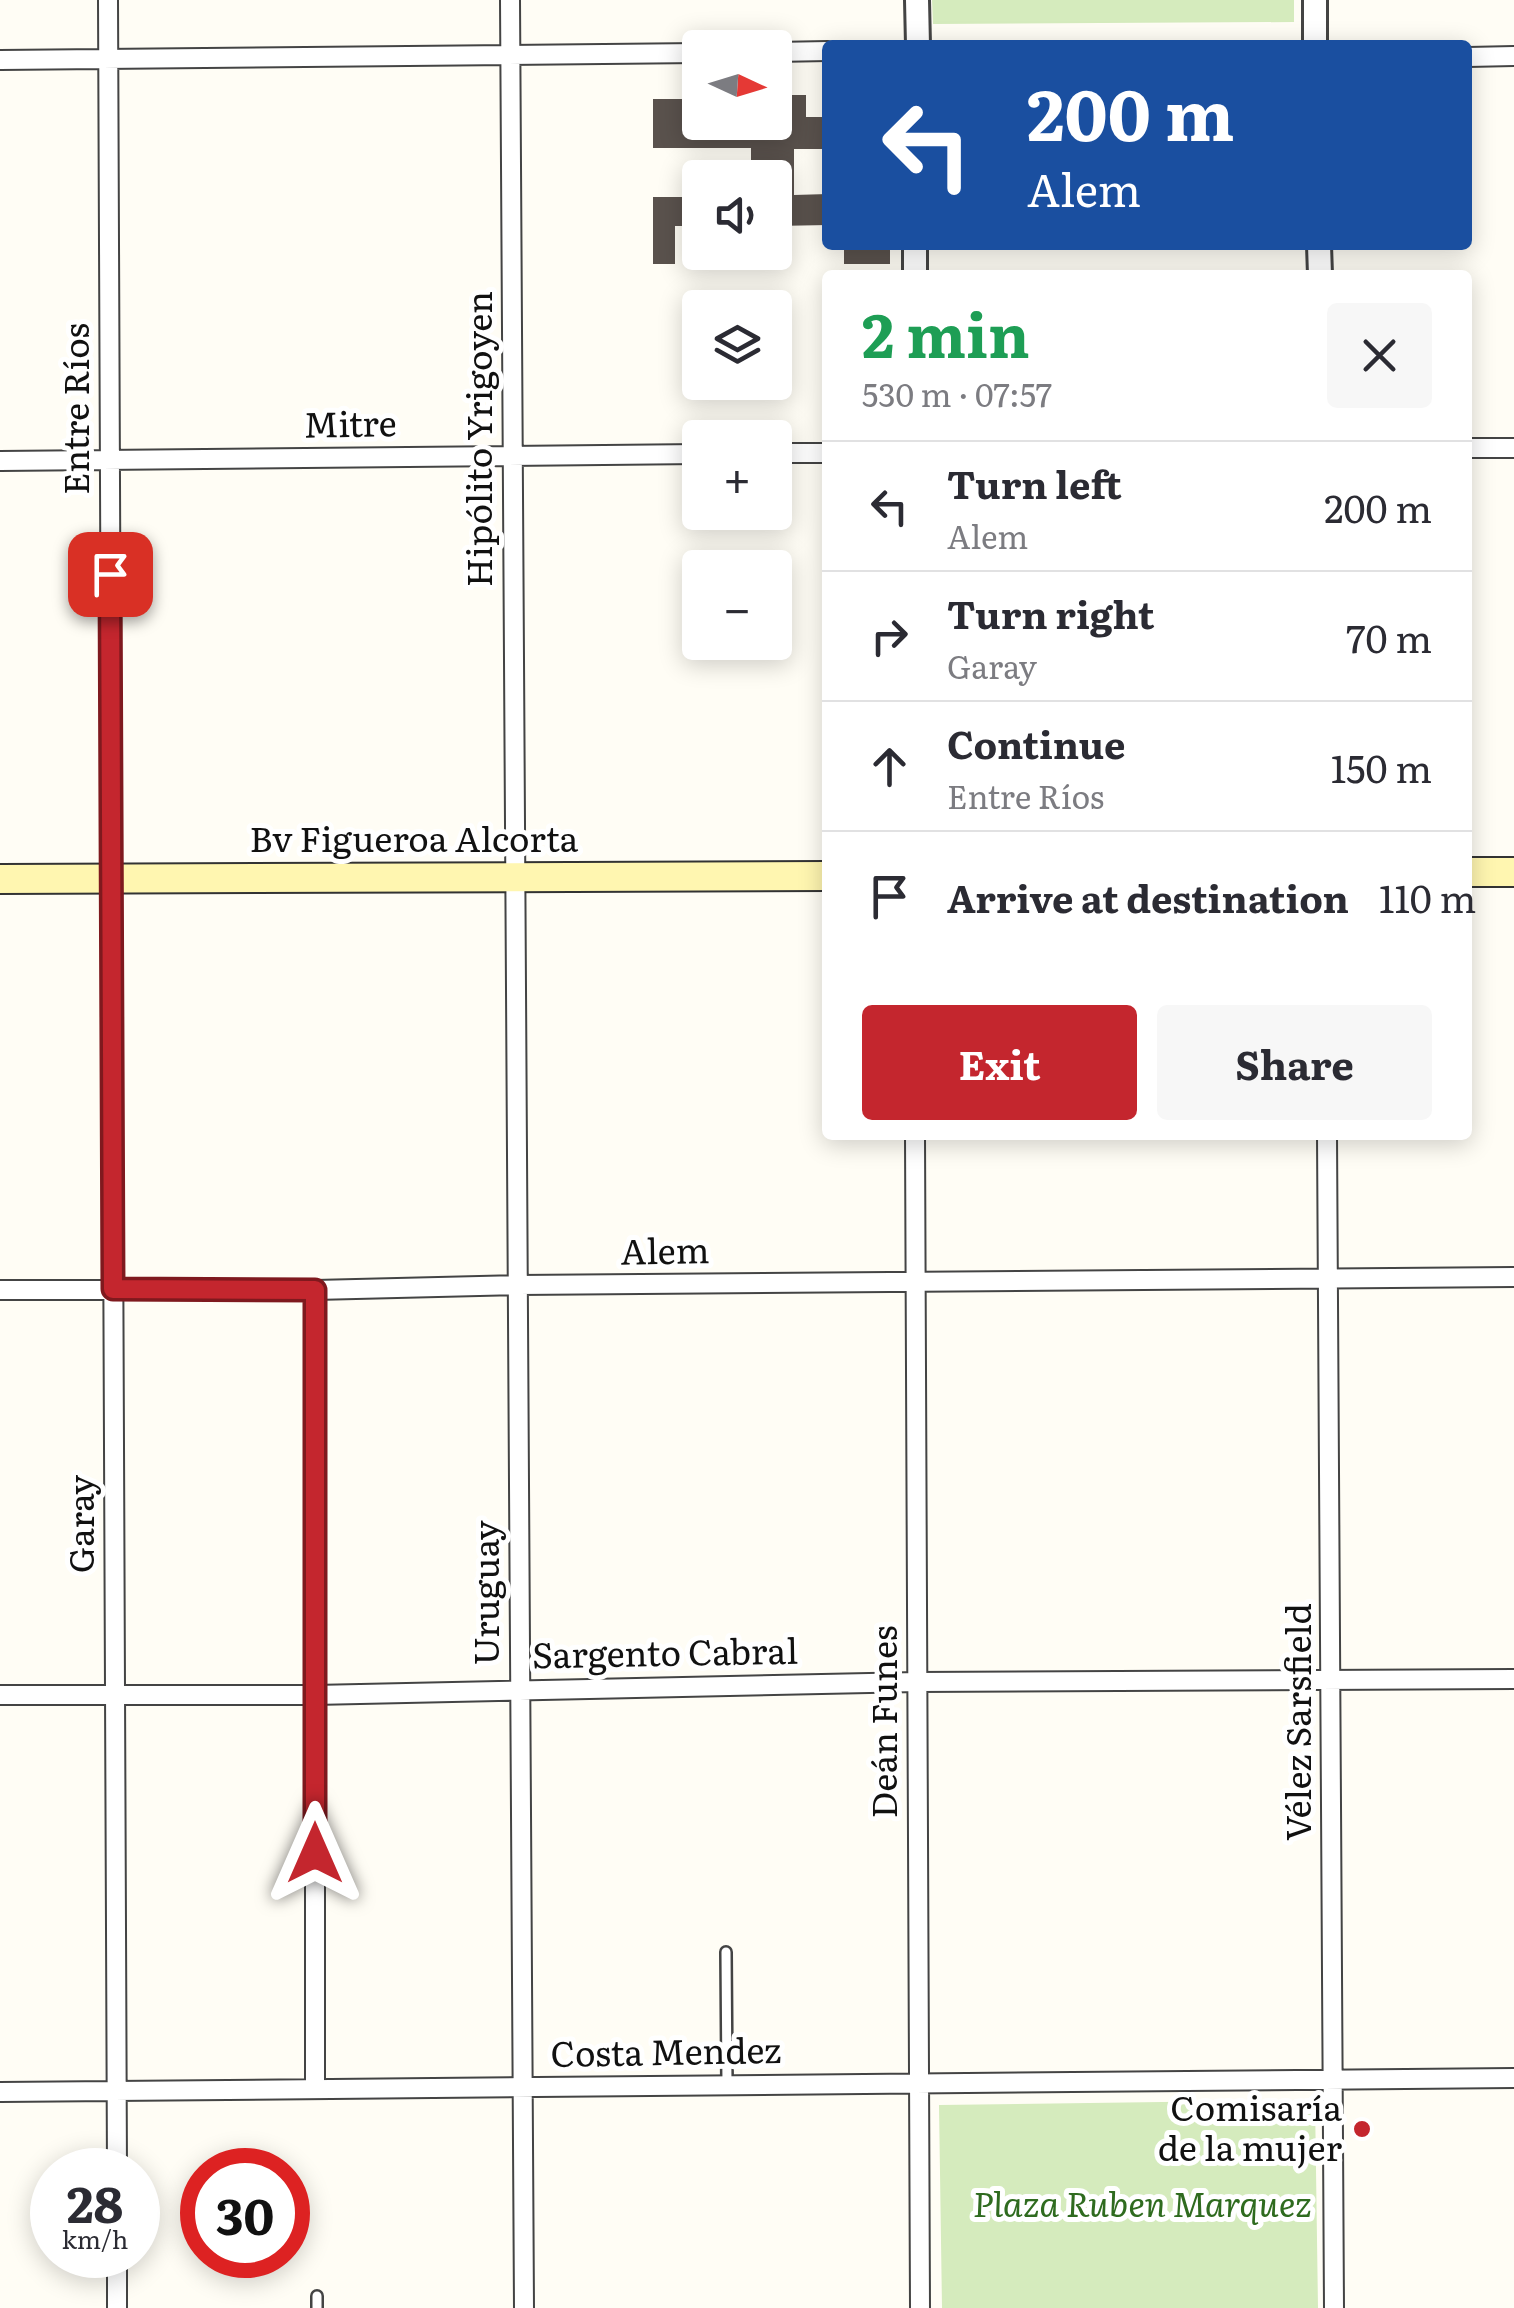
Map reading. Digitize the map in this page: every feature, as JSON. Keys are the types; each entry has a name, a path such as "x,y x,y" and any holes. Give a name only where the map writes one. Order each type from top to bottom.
{"main road":[{"path":"1472,872 1514,872"},
{"name":"Bv Figueroa Alcorta","path":"0,880 822,876"}],"street":[{"name":"Entre Ríos","path":"108,0 112,878"},
{"name":"Hipólito Yrigoyen","path":"510,0 516,878"},
{"path":"917,0 918,40"},
{"path":"1315,0 1315,40"},
{"path":"792,52 822,51"},
{"path":"0,60 682,53"},
{"path":"1472,57 1514,56"},
{"path":"1472,448 1514,448"},
{"path":"792,453 822,453"},
{"name":"Mitre","path":"0,461 682,454"},
{"name":"Garay","path":"112,878 117,2148"},
{"name":"Uruguay","path":"516,878 524,2308"},
{"name":"Deán Funes","path":"915,1140 920,2308"},
{"name":"Vélez Sarsfield","path":"1327,1140 1334,2308"},
{"name":"Alem","path":"0,1290 1514,1276"},
{"path":"315,1290 315,2089"},
{"name":"Sargento Cabral","path":"0,1695 314,1696 917,1682 1514,1680"},
{"name":"Costa Mendez","path":"0,2092 1514,2078"},
{"path":"117,2278 118,2308"}],"lane":[{"path":"726,1952 727,2085"}],"green space":[{"path":"932,0 1294,0 1294,22 933,24"},
{"name":"Plaza Ruben Marquez","path":"1315,2100 1318,2308 942,2308 939,2105"}],"building":[{"path":"792,95 806,95 806,117 822,117 822,149 794,149 794,195 822,194 822,225 792,226 792,160 751,160 751,148 653,148 653,99 682,99 682,140 792,140"},
{"path":"653,197 682,197 682,226 675,226 675,264 653,264"},
{"path":"844,250 890,250 890,264 844,264"}],"place":[{"name":"Comisaría de la mujer","path":"1362,2129"}],"route":[{"path":"110,574 113,1289 315,1290 315,1853"}]}
